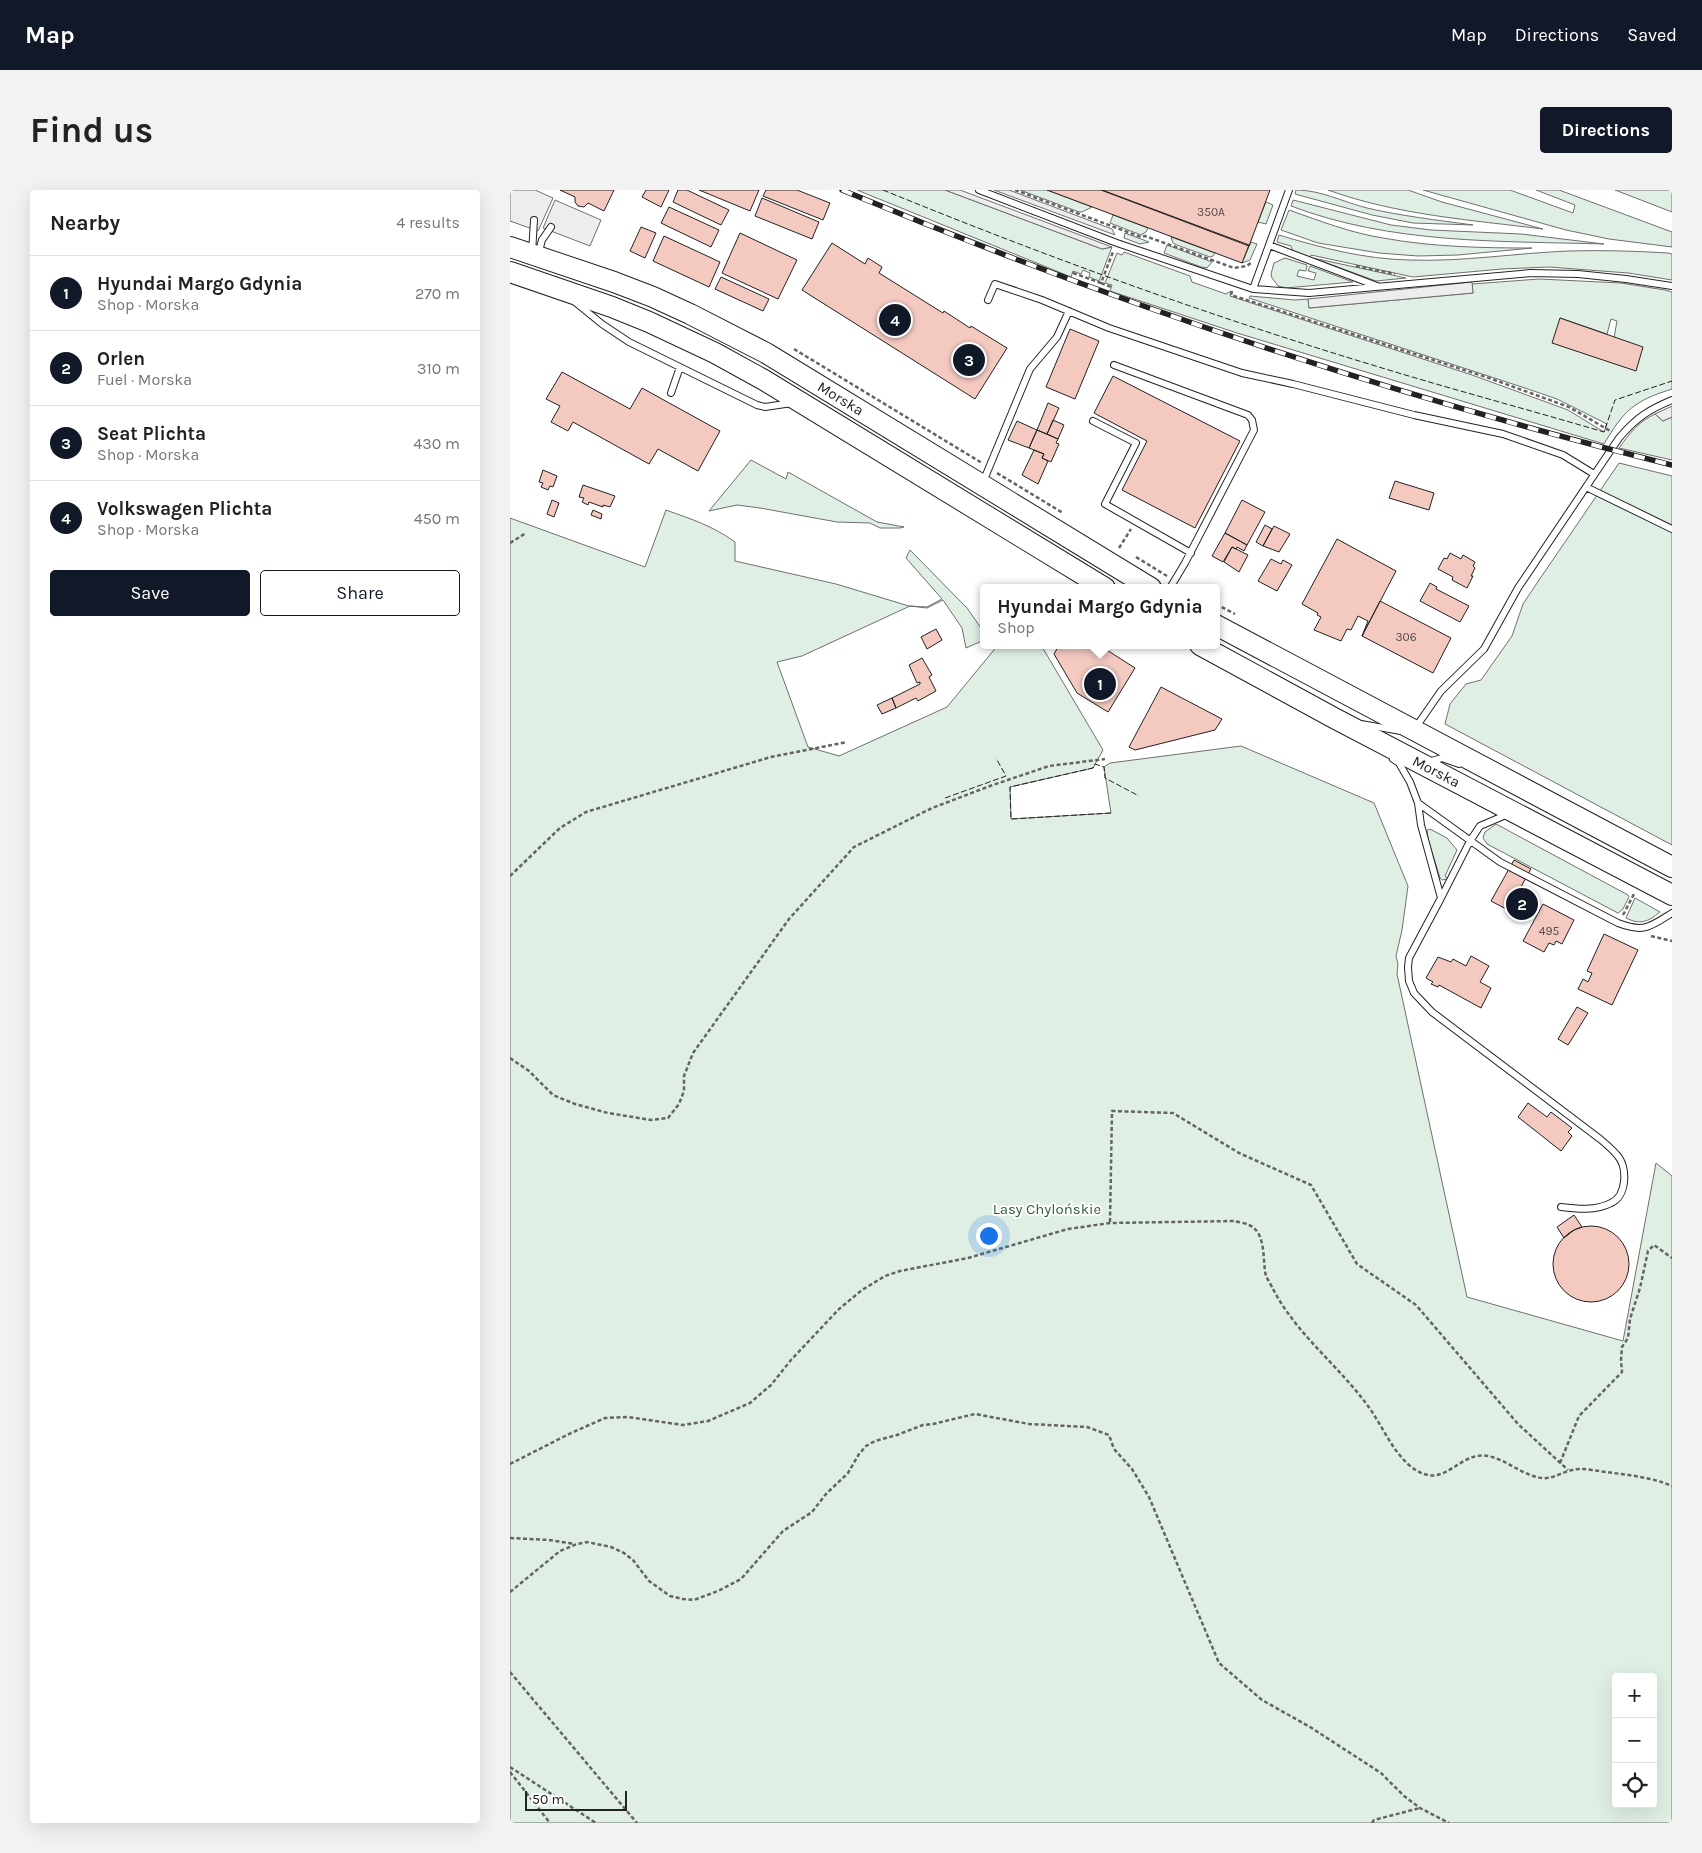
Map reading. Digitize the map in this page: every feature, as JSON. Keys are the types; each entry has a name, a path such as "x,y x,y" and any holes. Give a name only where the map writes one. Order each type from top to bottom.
{"main road":[{"name":"Morska","path":"510,247 614,282 690,314 766,353 982,485 1031,529 1100,584"},
{"name":"Morska","path":"510,272 612,307 686,339 764,380 800,402 1031,529 1143,584"},
{"name":"Morska","path":"1220,627 1672,868"},
{"name":"Morska","path":"1207,649 1334,718 1416,773 1514,812 1672,895"}],"lane":[{"path":"979,190 1117,242 1253,289 1309,293 1531,273 1578,274 1672,286"},
{"path":"1253,289 1289,190"},
{"path":"534,220 535,255"},
{"path":"535,255 542,240 552,227"},
{"path":"1268,248 1378,286"},
{"path":"988,300 995,284 1109,328 1242,373 1414,415 1503,434 1563,455 1594,474"},
{"path":"557,288 602,324 629,342 757,405 765,407 800,402"},
{"path":"982,485 1030,369 1057,337 1069,311"},
{"path":"1114,366 1248,415 1252,420 1254,430 1191,553 1172,584"},
{"path":"671,392 680,367"},
{"path":"1334,718 1396,731 1414,731 1441,691 1484,649 1518,588 1594,474 1634,420 1672,400"},
{"path":"1093,421 1136,443 1105,504 1191,553"},
{"path":"1586,486 1672,529"},
{"path":"1334,718 1383,752"},
{"path":"1391,757 1416,773"},
{"path":"1416,773 1442,758 1503,778"},
{"path":"1416,773 1420,825 1440,898"},
{"path":"1418,803 1500,862 1618,923 1634,929 1643,929 1672,913"},
{"path":"1514,812 1480,826 1470,841 1409,958 1409,981 1414,993 1432,1012 1600,1139 1619,1156 1625,1176 1621,1194 1612,1203 1581,1209 1561,1207"}],"path":[{"path":"1015,190 1141,237 1145,236 1234,268 1247,266 1253,261 1258,248 1268,248"},
{"path":"1102,283 1111,259"},
{"path":"1073,273 1111,287"},
{"path":"1233,282 1231,295 1489,378 1569,407 1606,427"},
{"path":"1120,548 1136,521"},
{"path":"510,543 526,534"},
{"path":"510,876 560,828 586,812 771,758 847,742"},
{"path":"510,1058 529,1071 553,1095 574,1104 608,1113 651,1120 668,1118 680,1104 684,1091 684,1076 693,1052 789,919 854,847 932,808 990,786 1049,766 1105,759"},
{"path":"1618,923 1634,894"},
{"path":"1643,929 1650,936 1672,941"},
{"path":"1110,1223 1112,1111 1173,1113 1239,1153 1311,1184 1357,1264 1416,1305 1518,1424 1568,1470"},
{"path":"510,1464 570,1433 605,1418 628,1416 683,1425 708,1421 750,1403 771,1385 791,1360 839,1309 862,1290 885,1276 900,1271 968,1258 1068,1229 1110,1223 1234,1221 1249,1225 1256,1231 1262,1241 1266,1277 1289,1317 1314,1347 1337,1367 1369,1406 1398,1453 1410,1466 1433,1476 1444,1473 1478,1456 1490,1457 1521,1472 1542,1478 1549,1479 1568,1470 1580,1469 1637,1476 1672,1486"},
{"path":"1560,1463 1580,1416 1622,1372 1622,1347 1628,1338 1630,1319 1648,1252 1654,1245 1672,1258"},
{"path":"510,1592 560,1551 586,1542 611,1546 633,1560 649,1581 670,1596 694,1600 718,1591 741,1579 783,1531 812,1512 826,1494 848,1474 859,1454 875,1441 924,1425 974,1414 1029,1424 1087,1428 1100,1431 1109,1435 1114,1449 1132,1469 1149,1497 1219,1663 1262,1700 1310,1727 1381,1773 1404,1796 1420,1808 1449,1823"},
{"path":"510,1538 577,1544"},
{"path":"510,1672 637,1823"},
{"path":"510,1768 596,1823"},
{"path":"510,1772 550,1823"},
{"path":"1372,1823 1374,1820 1420,1808"}],"green space":[{"path":"857,190 945,190 1102,249 1112,247 1099,281 1089,277 1090,273 1083,270 1081,274 1073,271 1071,277"},
{"path":"1020,190 1047,190 1092,207 1079,212"},
{"path":"1296,190 1323,194 1380,211 1473,225 1413,223 1372,215 1295,194"},
{"path":"1328,190 1408,190 1442,202 1543,229 1434,216 1381,205"},
{"path":"1423,190 1510,190 1573,213 1575,205 1536,190 1559,190 1672,232 1672,247 1609,239 1566,230"},
{"path":"1615,190 1672,190 1672,212"},
{"path":"1293,200 1391,225 1431,230 1521,234 1604,244 1485,241 1406,234 1367,228 1329,218 1291,206"},
{"path":"1266,202 1273,205 1266,224 1258,222"},
{"path":"1289,210 1347,230 1401,241 1457,246 1532,248 1458,255 1418,256 1379,253 1318,243 1281,230"},
{"path":"1113,215 1148,228 1141,235 1110,223"},
{"path":"1125,233 1149,242 1140,244 1124,238"},
{"path":"1279,235 1343,252 1376,258 1409,260 1469,259 1569,251 1668,253 1672,254 1672,280 1628,273 1549,267 1413,277 1311,255 1310,257 1293,251 1291,246 1277,242"},
{"path":"1171,237 1215,253 1210,257 1177,245 1173,243"},
{"path":"1251,242 1257,244 1250,260 1242,263"},
{"path":"1167,245 1212,262 1207,268 1201,267 1164,253"},
{"path":"1124,252 1190,276 1192,282 1226,294 1231,291 1230,296 1472,375 1568,410 1604,432 1607,424 1557,399 1249,298 1250,296 1295,300 1308,299 1309,308 1473,293 1472,284 1539,279 1621,283 1665,290 1672,292 1672,389 1648,398 1631,408 1604,444 1237,333 1110,291 1112,285 1105,283 1117,253 1122,255","holes":["1560,318 1607,334 1611,319 1617,321 1614,338"]},
{"path":"1285,258 1307,265 1306,271 1299,270 1297,276 1314,280 1316,273 1308,271 1310,266 1353,282 1286,288 1278,286 1271,274 1274,263"},
{"path":"1313,258 1406,278 1376,281"},
{"path":"1655,414 1663,421 1672,417 1672,460 1619,448 1639,424"},
{"path":"751,460 786,479 788,472 877,522 904,527 880,528 870,523 837,522 737,505 709,511"},
{"path":"1619,463 1672,476 1672,845 1445,724 1450,704 1466,684 1481,680 1512,636 1523,604"},
{"name":"Lasy Chylońskie","path":"666,510 710,527 727,536 735,542 735,561 836,584 910,606 802,656 777,662 808,747 839,756 947,707 995,649 1043,649 1103,750 1093,768 1010,787 1011,819 1111,813 1104,767 1110,763 1241,746 1374,803 1408,886 1402,930 1396,956 1398,964 1397,974 1467,1297 1623,1341 1656,1163 1672,1176 1672,1823 510,1823 510,518 645,567"},
{"path":"910,550 967,608 980,627 980,642 966,648 962,628 943,600 927,608 911,606 927,607 942,599 906,558"},
{"path":"1496,824 1628,895 1629,897 1623,909 1618,913 1487,844 1483,838 1485,832"},
{"path":"1430,829 1447,838 1457,850 1445,876 1448,879 1442,880 1440,878 1428,839 1427,830"},
{"path":"1635,898 1660,912 1652,918 1640,922 1626,918"}],"shaded area":[{"path":"510,190 535,190 553,198 538,231 510,221"},
{"path":"945,190 960,190 1112,247 1102,249"},
{"path":"994,190 1009,190 1112,229 1115,235"},
{"path":"555,200 601,220 590,246 543,228"},
{"path":"1472,282 1473,293 1309,308 1308,299"},
{"path":"1672,406 1672,417 1663,421 1655,414"}],"building":[{"path":"560,190 614,190 604,211 588,203 584,207 578,206 575,202 575,197"},
{"path":"646,190 669,190 661,207 642,197"},
{"path":"678,190 687,190 729,210 721,225 673,202"},
{"path":"699,190 759,190 750,211"},
{"path":"766,190 797,190 830,203 823,220 763,196"},
{"path":"1047,190 1102,190 1249,245 1242,263"},
{"path":"1101,190 1270,190 1249,246"},
{"path":"762,198 819,222 812,239 755,216"},
{"path":"669,207 719,230 711,247 661,223"},
{"path":"641,227 656,233 645,258 630,251"},
{"path":"740,233 797,260 778,299 722,273"},
{"path":"664,236 720,262 709,287 653,261"},
{"path":"832,243 865,264 868,258 882,267 879,273 943,313 944,311 1007,348 975,399 802,290"},
{"path":"721,277 769,299 763,311 715,289"},
{"path":"1560,318 1643,347 1636,371 1552,343"},
{"path":"1070,329 1099,341 1075,399 1046,387"},
{"path":"562,372 630,409 642,388 720,431 698,471 658,449 649,464 573,422 568,431 551,422 560,406 546,399"},
{"path":"1113,376 1240,441 1195,528 1122,490 1147,441 1094,413"},
{"path":"1048,403 1059,408 1047,434 1037,430"},
{"path":"1053,420 1064,425 1058,439 1047,434"},
{"path":"1017,421 1037,430 1029,448 1008,440"},
{"path":"1037,430 1058,439 1056,443 1059,444 1051,462 1042,458 1044,454 1029,448"},
{"path":"1034,450 1044,454 1042,458 1048,461 1038,484 1022,475"},
{"path":"543,470 557,476 553,487 550,486 548,490 541,487 543,483 539,482"},
{"path":"1395,481 1434,493 1429,510 1389,498"},
{"path":"583,485 615,496 610,507 603,505 603,507 589,502 588,505 582,502 584,498 579,497"},
{"path":"552,500 559,503 554,517 547,514"},
{"path":"1242,500 1265,512 1247,545 1225,533"},
{"path":"593,510 602,514 601,519 591,515"},
{"path":"1265,525 1272,529 1263,546 1256,542"},
{"path":"1274,526 1290,534 1279,552 1263,546"},
{"path":"1225,533 1247,545 1244,551 1237,547 1236,549 1232,547 1223,562 1212,556"},
{"path":"1337,539 1396,571 1362,636 1368,621 1358,616 1351,630 1347,629 1341,641 1314,630 1321,617 1317,615 1318,613 1302,604"},
{"path":"1232,547 1248,555 1239,572 1224,562"},
{"path":"1450,553 1461,559 1463,555 1475,562 1473,566 1475,568 1471,576 1473,576 1467,588 1452,580 1453,577 1438,569 1444,558 1447,559"},
{"path":"1271,559 1281,564 1283,560 1292,565 1277,591 1258,581"},
{"path":"1430,583 1437,587 1436,589 1469,606 1460,622 1420,601"},
{"path":"1380,601 1451,638 1433,673 1362,636"},
{"path":"936,629 942,640 927,649 921,637"},
{"path":"1057,649 1105,649 1135,668 1108,712 1077,693 1054,654"},
{"path":"922,658 932,675 929,677 936,691 918,701 916,698 896,708 892,698 920,684 920,682 917,683 909,665"},
{"path":"1161,687 1222,719 1215,730 1135,750 1129,747"},
{"path":"892,698 896,708 882,714 877,705"},
{"path":"1514,860 1531,869 1508,910 1491,901"},
{"path":"1543,904 1574,920 1562,944 1556,941 1554,945 1549,943 1544,952 1523,941"},
{"path":"1604,934 1638,950 1612,1005 1578,989 1583,979 1588,982 1592,973 1587,971"},
{"path":"1471,956 1489,966 1480,982 1491,988 1481,1008 1439,985 1438,987 1431,984 1433,982 1426,978 1438,957 1451,962 1453,959 1466,966"},
{"path":"1577,1007 1588,1013 1568,1045 1558,1039"},
{"path":"1528,1103 1547,1117 1551,1112 1572,1128 1568,1132 1572,1136 1561,1151 1518,1117"},
{"path":"1574,1215 1582,1227 1574,1230 1564,1238 1557,1227"},
{"path":"1591,1226 1605,1229 1618,1237 1626,1250 1629,1264 1626,1278 1618,1291 1605,1299 1591,1302 1577,1299 1564,1291 1556,1278 1553,1264 1556,1250 1564,1237 1577,1229"}],"railway":[{"path":"842,190 1046,270 1252,343 1356,377 1461,408 1566,438 1672,465"}],"fence":[{"path":"883,190 1003,238 1124,283 1246,325 1398,373 1604,432 1615,400 1672,381"},
{"path":"945,798 1006,776 996,758"},
{"path":"1111,813 1011,819 1010,787 1093,768 1095,764 1104,767 1105,778 1139,796"}],"place":[{"name":"Volkswagen Plichta","path":"895,320"},
{"name":"Seat Plichta","path":"969,360"},
{"name":"Hyundai Margo Gdynia","path":"1100,684"},
{"name":"Orlen","path":"1522,904"}]}
